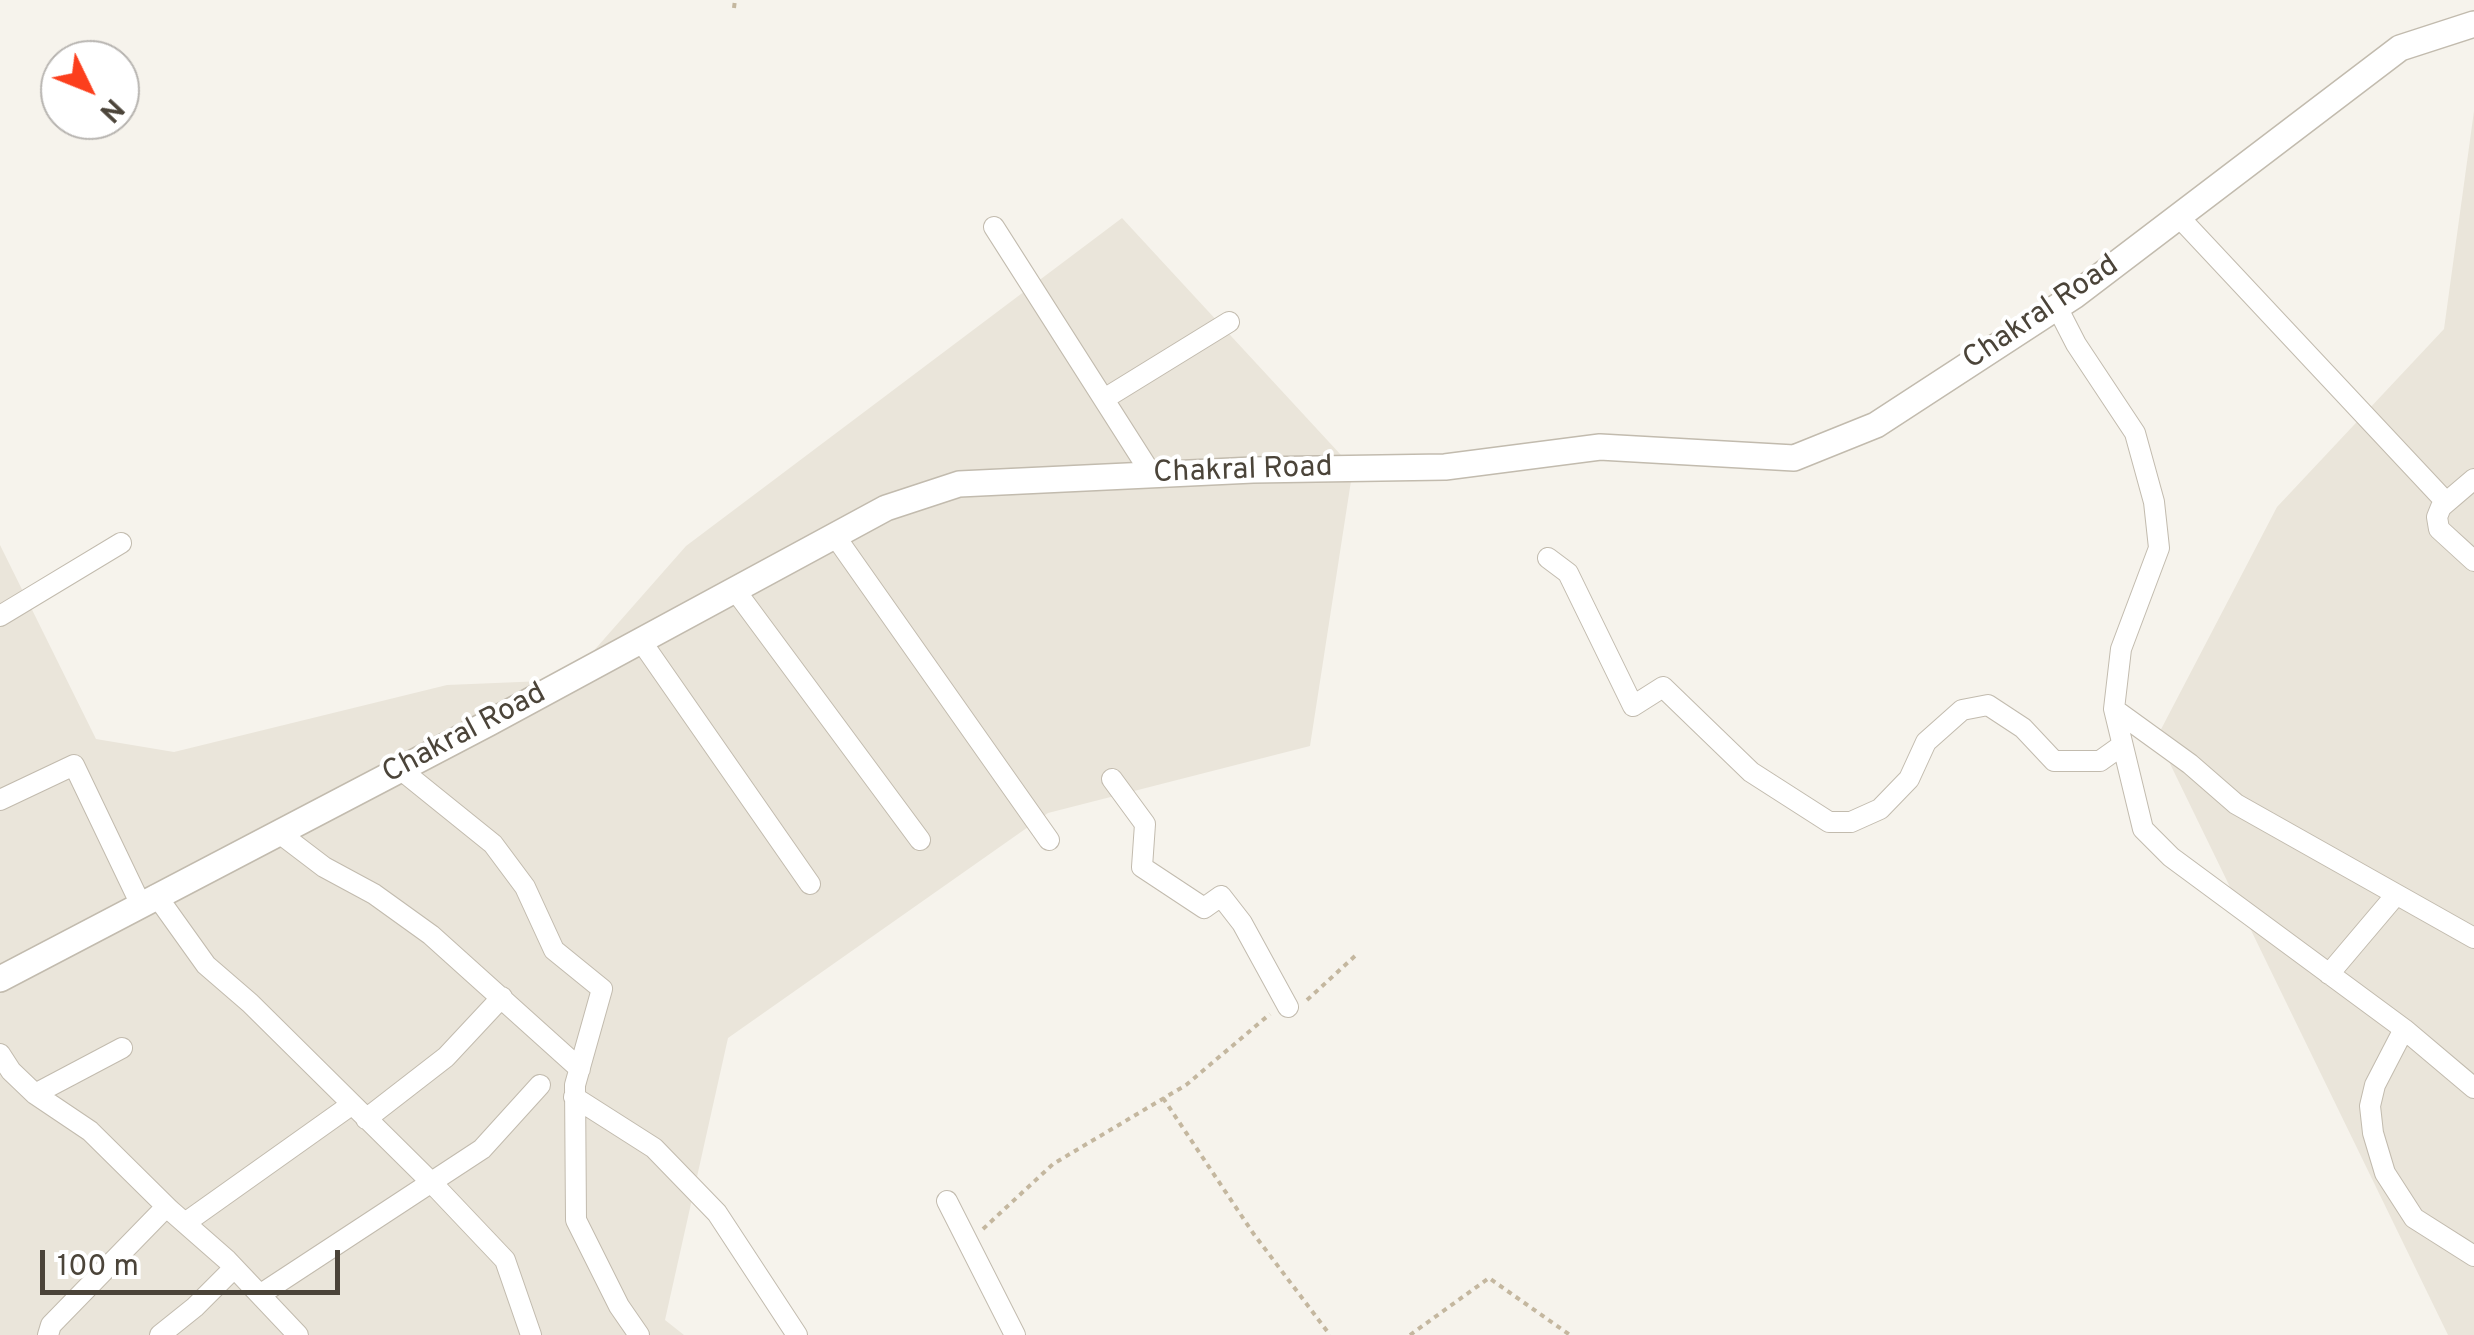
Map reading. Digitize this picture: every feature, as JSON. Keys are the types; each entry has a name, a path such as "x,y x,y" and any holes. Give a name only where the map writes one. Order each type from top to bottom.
{"street":[{"name":"Chakral Road","path":"0,979 400,770 886,508 959,484 1445,466 1600,447 1794,458 1876,424 2056,307 2400,48 2474,24"},
{"path":"2179,217 2446,502"},
{"path":"994,227 1152,475"},
{"path":"2056,307 2135,433 2154,502 2159,548 2121,649 2114,710 2143,829 2170,857 2404,1030 2474,1088"},
{"path":"1104,399 1229,322"},
{"path":"2474,479 2446,502 2437,517 2439,529 2474,561"},
{"path":"834,536 1048,840"},
{"path":"0,616 122,543"},
{"path":"1548,558 1568,573 1633,706 1663,687 1750,772 1829,822 1851,822 1880,809 1908,779 1926,742 1962,710 1988,705 2023,728 2054,761 2100,761 2122,746"},
{"path":"735,590 920,840"},
{"path":"641,641 810,884"},
{"path":"2114,710 2190,764 2236,804 2474,938"},
{"path":"0,800 74,765 148,899 206,965 250,1003 432,1182 505,1260 531,1335"},
{"path":"400,770 493,844 525,888 554,950 602,990 574,1097 576,1220 619,1306 639,1335"},
{"path":"1112,779 1145,824 1142,866 1204,908 1222,896 1288,1007"},
{"path":"278,832 324,867 374,894 431,936 580,1069"},
{"path":"2329,974 2395,896"},
{"path":"185,1223 446,1057 502,997"},
{"path":"2404,1030 2374,1085 2370,1106 2385,1173 2414,1218 2474,1256"},
{"path":"35,1094 122,1048"},
{"path":"0,1054 35,1094 90,1131 261,1294 298,1335"},
{"path":"261,1294 482,1149 540,1084"},
{"path":"574,1097 654,1148 717,1213 797,1335"},
{"path":"946,1201 1014,1335"},
{"path":"48,1335 51,1326 166,1206"},
{"path":"160,1335 196,1307 234,1268"}],"path":[{"path":"734,8 735,0"},
{"path":"968,1242 1053,1164 1186,1085 1270,1014 1305,1001 1355,956"},
{"path":"1164,1098 1253,1233 1330,1335"},
{"path":"1410,1335 1489,1278 1570,1335"}],"shaded area":[{"path":"2474,111 2474,1335 2448,1335 2157,737 2277,507 2444,329"},
{"path":"1122,218 1353,468 1310,746 1048,813 728,1038 665,1320 684,1335 0,1335 0,545 96,739 174,752 447,685 568,680 686,546"}]}
